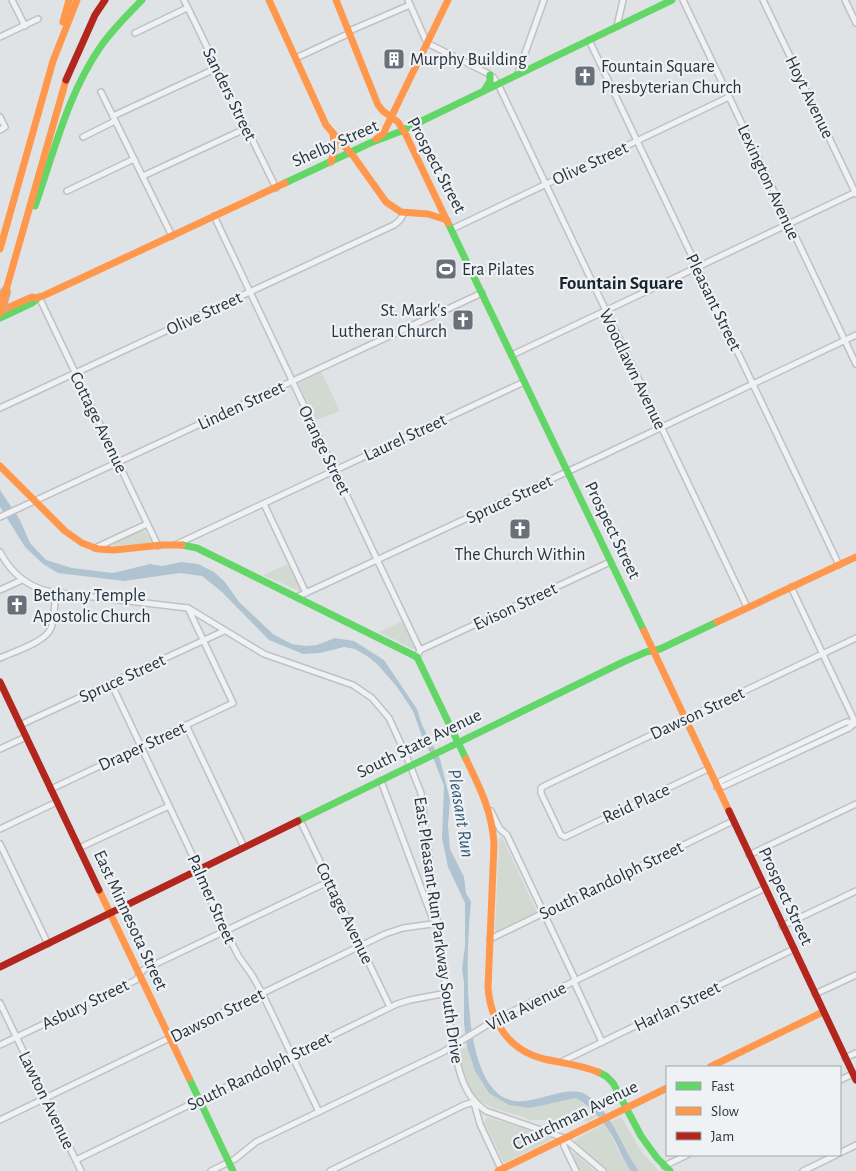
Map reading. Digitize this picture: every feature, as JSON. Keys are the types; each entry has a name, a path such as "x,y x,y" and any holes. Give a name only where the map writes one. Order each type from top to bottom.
{"main road":[{"path":"0,250 59,44 69,0"},
{"path":"59,44 77,0"},
{"path":"0,312 62,93 95,15 105,0"},
{"path":"88,33 112,0"},
{"path":"12,268 79,82 105,39 120,21 142,0"},
{"path":"269,0 321,115 387,204 397,211 404,213 428,214 447,220"},
{"name":"Prospect Street","path":"336,0 379,107 391,116 403,130 452,229 854,1077"},
{"path":"370,143 382,134 448,0"},
{"name":"Shelby Street","path":"0,318 32,303 38,298 370,143 380,141 672,0"},
{"path":"483,91 489,84 490,75"},
{"path":"330,162 335,153 333,133"},
{"name":"Shelby Street","path":"0,312 32,298 38,298"},
{"path":"0,466 30,503 79,542 94,548 117,551 177,544 204,550 297,597 418,653 457,742 486,801 491,818 494,844 488,993 490,1008 495,1020 506,1037 520,1049 534,1056 593,1070 606,1076 614,1084 622,1110 652,1154 667,1168"},
{"name":"South State Avenue","path":"0,967 115,909 630,659 652,650 660,649 856,557"},
{"name":"East Minnesota Street","path":"0,682 230,1167"},
{"path":"712,1066 823,1012"},
{"name":"Churchman Avenue","path":"499,1170 666,1088"}],"street":[{"path":"12,0 25,26"},
{"name":"Sanders Street","path":"184,0 276,188"},
{"path":"518,73 544,0"},
{"path":"618,26 623,0"},
{"name":"Lexington Avenue","path":"683,0 856,364"},
{"name":"Hoyt Avenue","path":"763,0 856,192"},
{"path":"845,0 856,23"},
{"path":"296,58 409,2 427,43"},
{"path":"135,33 187,8"},
{"path":"0,37 38,19"},
{"name":"Pleasant Street","path":"589,40 839,565"},
{"name":"Woodlawn Avenue","path":"427,43 490,75 498,84 747,607"},
{"path":"83,136 217,68"},
{"path":"101,92 172,236"},
{"name":"Olive Street","path":"452,229 729,98"},
{"path":"0,117 3,128"},
{"path":"143,176 246,128"},
{"path":"66,191 134,159"},
{"path":"512,355 856,192"},
{"name":"Olive Street","path":"0,408 394,225 404,213"},
{"name":"Orange Street","path":"214,216 335,470 418,653"},
{"name":"Linden Street","path":"0,517 482,294"},
{"name":"Cottage Avenue","path":"38,298 76,373 158,546"},
{"name":"Spruce Street","path":"297,597 662,428 856,335"},
{"name":"Laurel Street","path":"177,544 524,382"},
{"path":"264,504 306,593"},
{"path":"94,548 147,524"},
{"name":"East Pleasant Run Parkway South Drive","path":"0,552 10,568 22,580 39,589 56,593 188,608 264,654 347,682 365,692 382,708 389,718 420,789 447,993 463,1082 468,1095 474,1102 480,1124 499,1170"},
{"name":"Evison Street","path":"418,653 610,562"},
{"path":"0,590 22,580"},
{"path":"717,787 724,786 856,723 791,587"},
{"path":"0,658 40,640 48,633 52,625 56,593"},
{"path":"188,608 203,640"},
{"name":"Spruce Street","path":"20,725 224,631"},
{"name":"Dawson Street","path":"563,836 541,791 544,786 856,638"},
{"name":"Draper Street","path":"51,789 233,703 203,640"},
{"name":"Palmer Street","path":"111,683 197,865 198,875 239,958 252,975 262,993 319,1112"},
{"path":"186,725 244,847"},
{"path":"0,749 26,737"},
{"name":"Reid Place","path":"563,836 567,836 708,769"},
{"path":"381,781 432,917 438,923"},
{"path":"486,801 500,829 507,835 602,1042"},
{"path":"0,829 57,802"},
{"path":"749,855 856,804"},
{"path":"79,848 169,806"},
{"name":"Cottage Avenue","path":"300,820 390,1007"},
{"name":"South Randolph Street","path":"490,939 733,821"},
{"path":"0,844 48,944"},
{"name":"Asbury Street","path":"0,1045 136,980 143,970 330,881"},
{"name":"Villa Avenue","path":"211,1171 230,1167 256,1142 456,1044 495,1020 765,888"},
{"path":"782,926 856,891"},
{"name":"Dawson Street","path":"0,1120 361,945 397,930 438,923"},
{"name":"Harlan Street","path":"560,1063 794,949"},
{"path":"815,994 856,975"},
{"name":"South Randolph Street","path":"76,1160 390,1007 410,1000 447,993"},
{"name":"Lawton Avenue","path":"0,1003 81,1171"},
{"path":"845,1058 856,1053"},
{"path":"841,1080 854,1077"},
{"path":"330,1171 464,1105 474,1102 489,1112 564,1138 603,1171"},
{"path":"564,1138 564,1146 576,1171"},
{"path":"841,1152 856,1145"},
{"path":"667,1168 685,1156"},
{"path":"803,1171 834,1156"}],"shaded area":[{"path":"321,372 340,411 316,420 298,383"},
{"path":"143,528 152,543 114,546 111,543"},
{"path":"288,564 301,589 299,591 263,575"},
{"path":"402,621 415,649 415,650 379,632"},
{"path":"502,837 537,912 495,932 499,839"},
{"path":"467,1047 475,1071 489,1093 530,1108 576,1098 598,1116 588,1122 576,1120 531,1120 491,1107 478,1100 470,1091 461,1063 459,1049"},
{"path":"488,1117 550,1136 551,1140 504,1163 484,1122"},
{"path":"621,1117 641,1151 659,1171 639,1171 610,1122"},
{"path":"604,1124 631,1171 608,1171 576,1144 576,1139"},
{"path":"574,1152 595,1171 580,1171 572,1156"}],"water":[{"name":"Pleasant Run","path":"0,490 20,520 30,543 46,560 72,568 113,573 150,564 162,566 181,562 198,564 214,572 225,582 239,602 273,634 282,639 292,644 306,646 317,645 335,638 354,641 384,660 417,709 422,725 440,759 450,800 448,825 450,849 464,877 466,893 471,902 468,949 470,1014 474,1045 483,1072 496,1091 514,1101 532,1100 570,1091 585,1094 602,1109 639,1171 631,1171 604,1123 594,1112 576,1098 530,1108 509,1105 489,1093 475,1071 467,1047 464,1024 462,969 465,946 465,903 448,867 442,838 444,786 413,711 397,687 378,665 355,649 344,647 320,653 303,654 269,640 222,592 202,576 180,573 124,581 58,573 43,564 25,547 0,507"}],"traffic: fast":[{"path":"35,206 63,123 79,83 101,46 120,22 142,0"},
{"path":"285,183 370,143 399,132 672,0"},
{"path":"485,89 490,81 490,75"},
{"path":"448,223 644,631"},
{"path":"0,318 37,299"},
{"path":"182,545 197,548 417,657 466,759"},
{"path":"298,821 623,662 646,652 660,649 717,622"},
{"path":"598,1072 606,1076 613,1083 641,1136 657,1158 670,1171"},
{"path":"189,1078 233,1171"}],"traffic: slow":[{"path":"63,22 69,0"},
{"path":"0,249 53,61 77,0"},
{"path":"269,0 326,125 354,157 386,202 401,212 428,214 447,220"},
{"path":"336,0 378,105 398,122 406,135 448,223"},
{"path":"376,139 383,134 448,0"},
{"path":"6,290 66,80"},
{"path":"331,162 335,148 333,134"},
{"path":"0,311 32,297 37,298 45,295 285,183"},
{"path":"0,312 6,290"},
{"path":"0,466 65,531 82,543 98,549 114,550 182,545"},
{"path":"717,622 856,557"},
{"path":"644,631 729,811"},
{"path":"466,759 484,800 493,832 488,988 493,1013 504,1033 521,1049 544,1059 598,1072"},
{"path":"99,890 189,1078"},
{"path":"712,1066 823,1012"},
{"path":"498,1171 666,1088"}],"traffic: jam":[{"path":"66,80 95,15 105,0"},
{"path":"0,682 99,890"},
{"path":"729,811 856,1080"},
{"path":"0,967 298,821"}],"place":[{"name":"Murphy Building","path":"394,59"},
{"name":"Fountain Square Presbyterian Church","path":"585,76"},
{"name":"Era Pilates","path":"446,269"},
{"name":"St. Mark's Lutheran Church","path":"463,320"},
{"name":"The Church Within","path":"520,529"},
{"name":"Bethany Temple Apostolic Church","path":"17,605"}],"district":[{"name":"Fountain Square","path":"621,282"}]}
